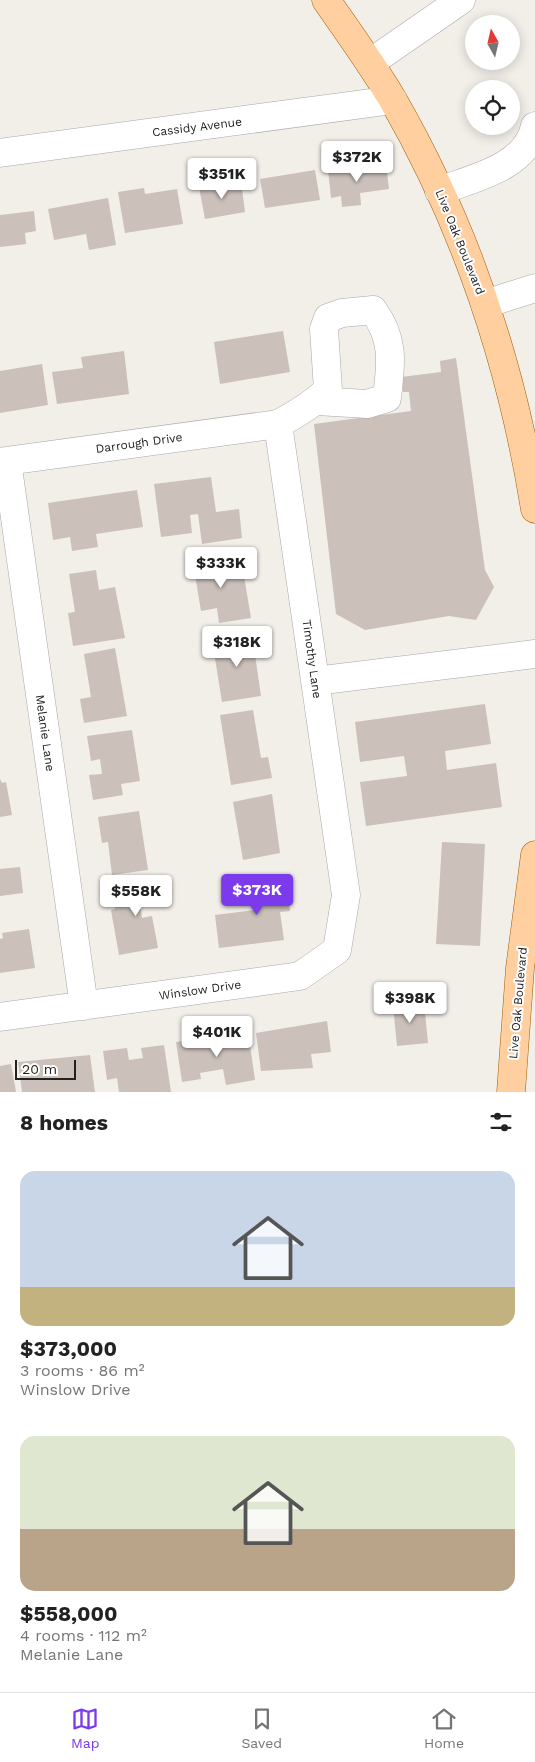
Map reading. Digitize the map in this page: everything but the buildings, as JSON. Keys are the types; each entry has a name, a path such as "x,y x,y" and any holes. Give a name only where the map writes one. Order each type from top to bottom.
{"main road":[{"name":"Live Oak Boulevard","path":"326,0 393,100 439,192 467,254 528,432 535,509"},
{"name":"Live Oak Boulevard","path":"511,1092 520,968 535,855"}],"street":[{"path":"370,64 461,0"},
{"name":"Cassidy Avenue","path":"0,153 393,100"},
{"path":"439,192 489,172 520,156 531,142"},
{"path":"485,304 535,288"},
{"name":"Darrough Drive","path":"4,462 278,424 309,408 317,401"},
{"name":"Timothy Lane","path":"278,424 346,894"},
{"name":"Melanie Lane","path":"4,462 84,1006"},
{"path":"315,681 535,654"},
{"name":"Winslow Drive","path":"0,1017 300,976 337,950 346,894"}]}
